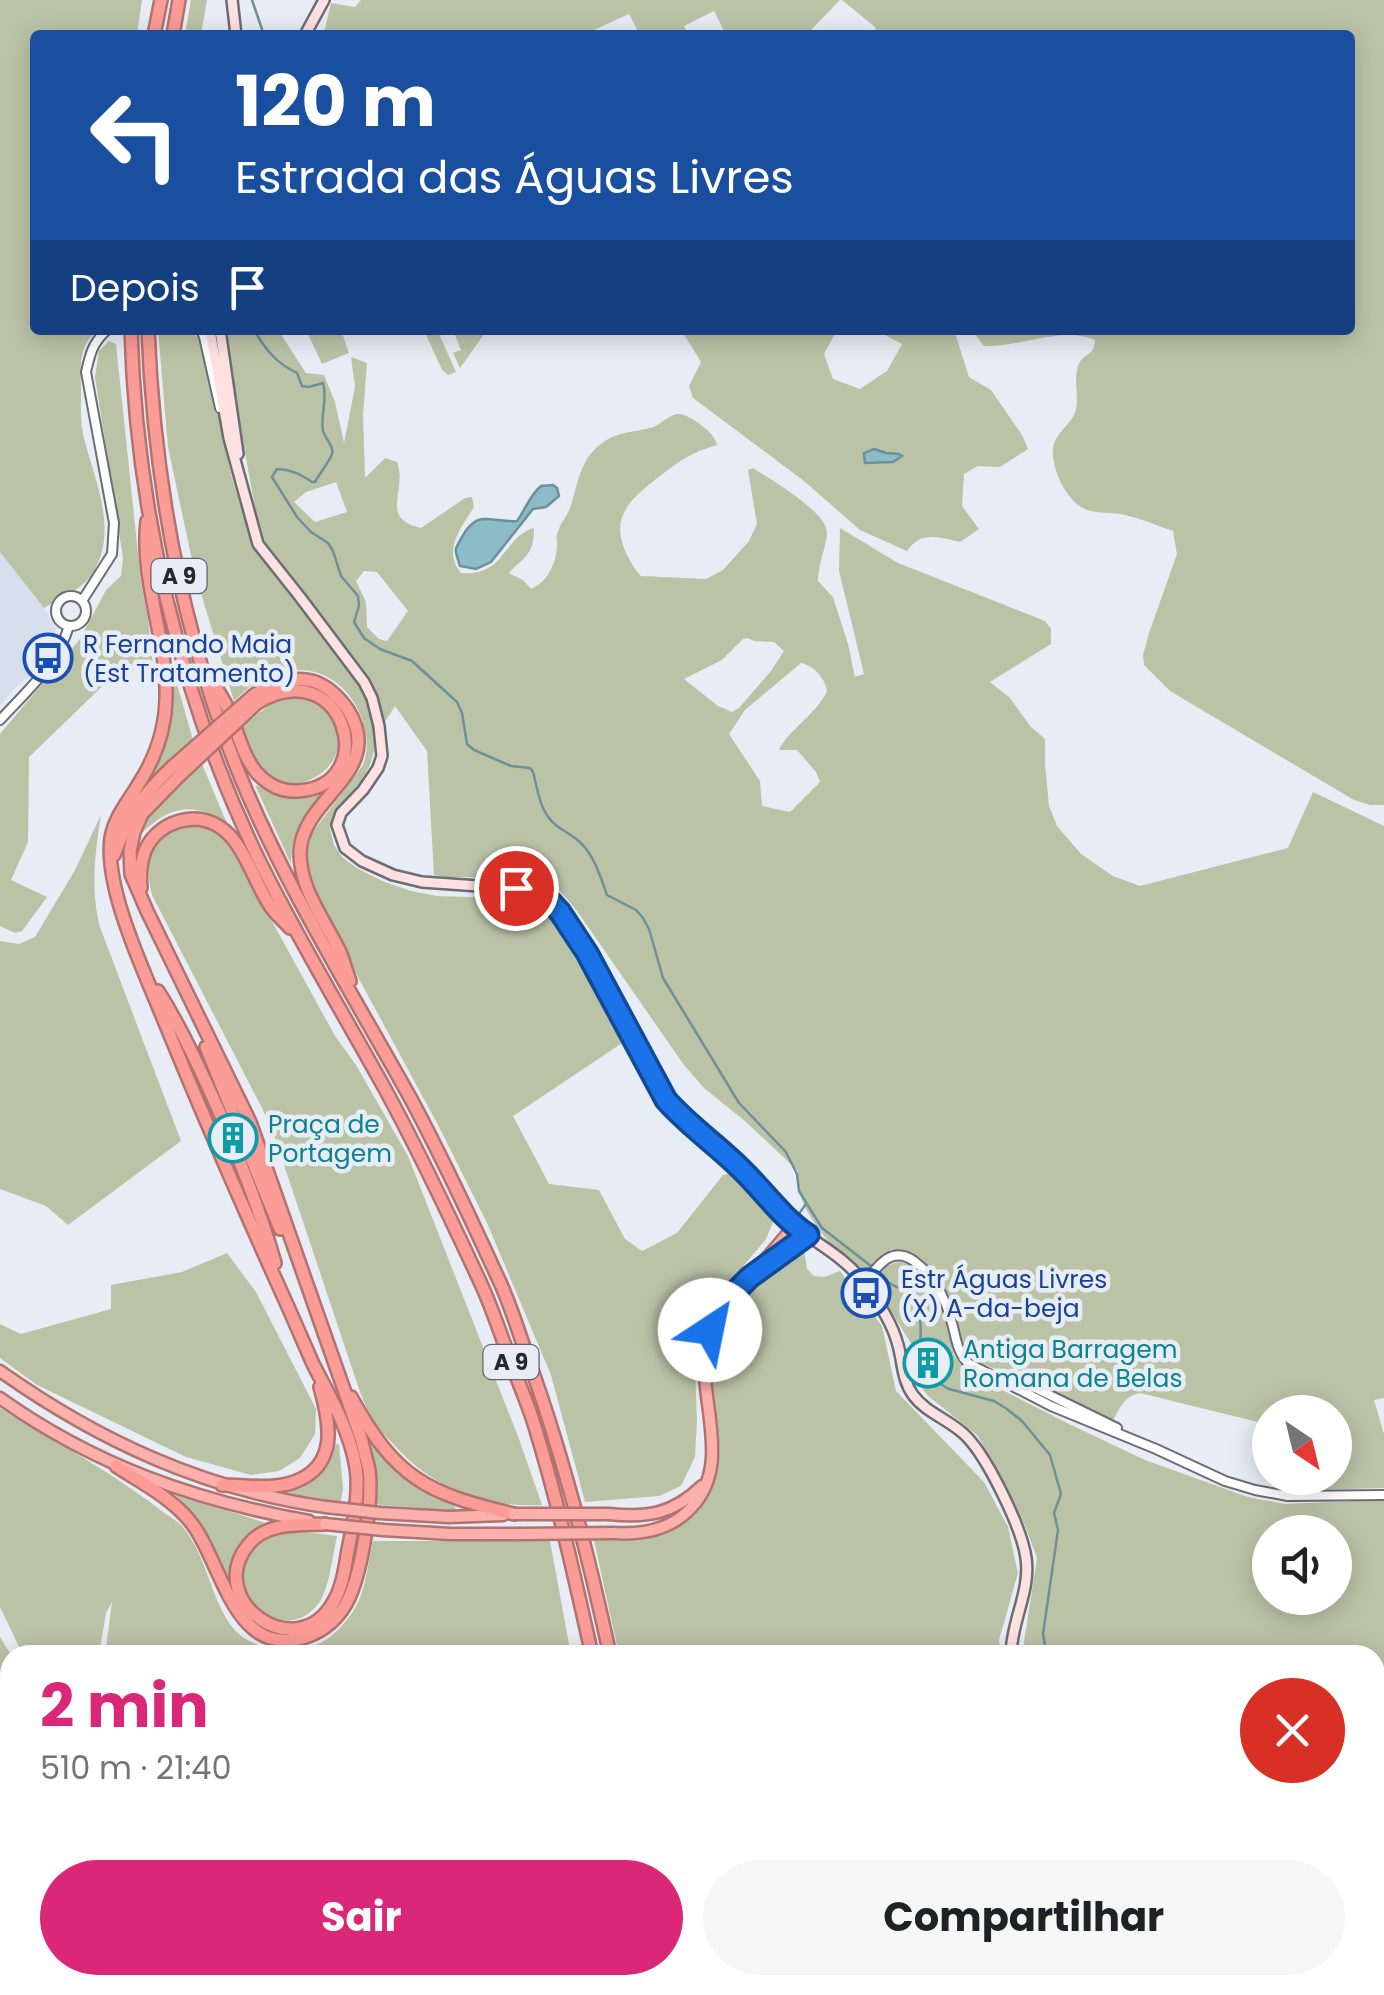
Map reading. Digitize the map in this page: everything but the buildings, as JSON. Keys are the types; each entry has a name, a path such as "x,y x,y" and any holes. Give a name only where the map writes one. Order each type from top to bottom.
{"highway":[{"path":"155,30 161,0"},
{"path":"174,30 179,0"},
{"name":"A 9","path":"131,335 148,512 184,665 221,772 256,854 420,1155 484,1290 534,1426 571,1558 590,1645"},
{"name":"A 9","path":"148,335 161,483 184,600 236,765 314,929 436,1148 500,1282 551,1420 589,1555 608,1645"},
{"path":"148,512 144,542 165,660 164,722 149,767 116,820 110,840 114,885 142,967 212,1138 340,1417 356,1470 357,1493 342,1582 333,1603 319,1620 300,1628 282,1629 255,1618 239,1594 236,1578 238,1564 251,1540 282,1526 325,1524"},
{"path":"203,667 228,707 246,759 260,776 274,787 290,791 312,790 329,780 343,763 347,740 340,717 326,700 308,691 290,690 256,699"},
{"path":"112,862 124,826 147,791 175,772 269,685 289,680 311,681 325,687 348,711 358,742 348,774 305,828 300,849 302,873 341,955 357,1004"},
{"path":"0,1398 37,1424 116,1466 178,1508 204,1541 239,1615 265,1635 302,1638 326,1628 344,1610 363,1546 369,1472 342,1379 250,1122 131,874 134,832 142,814 175,772"},
{"path":"147,912 140,884 145,850 154,835 168,825 200,819 226,832 270,906 300,939"},
{"path":"116,1466 272,1515 325,1524 451,1534 636,1534 671,1524 687,1513 710,1478 713,1454 704,1364 710,1330 724,1303 794,1226"},
{"path":"750,1277 808,1235"},
{"path":"222,1486 280,1485 296,1482 316,1469 330,1430 313,1363"},
{"path":"0,1371 48,1405 156,1460 222,1486 326,1508 450,1517 631,1516 679,1506 710,1478"},
{"path":"342,1379 374,1436 396,1463 447,1496 514,1514"}],"main road":[{"path":"232,0 237,30"},
{"path":"307,30 324,0"},
{"path":"211,335 228,438 258,544 364,682 372,698 382,756 363,790 340,814 337,826 344,848 393,875 422,882 535,890 560,912 587,953 666,1100 741,1169 794,1226 835,1252 864,1282 888,1321 898,1344 905,1382 914,1396 924,1408 965,1435 976,1449 1014,1518 1026,1557 1027,1581 1012,1645"},
{"path":"221,335 243,486"}],"street":[{"path":"82,601 112,554 114,523 86,372 90,352 102,335"},
{"path":"203,335 228,438"},
{"path":"0,720 58,652 69,626 83,620 86,610 82,601 69,596 57,605 58,618 69,626"},
{"path":"864,1282 886,1258 898,1254 910,1259 931,1278 946,1305 962,1357 968,1363 998,1377 1027,1384 1225,1481 1288,1496 1384,1494"}],"shaded area":[{"path":"0,552 56,629 53,649 0,706"}],"green space":[{"path":"0,0 142,0 138,30 30,30 30,335 93,335 82,356 81,417 102,502 104,538 90,577 44,608 0,552"},
{"path":"191,0 207,0 202,30 186,30"},
{"path":"361,0 840,0 811,30 724,30 714,11 684,26 686,30 637,30 629,14 594,30 324,30 331,3 355,7"},
{"path":"842,0 1384,0 1384,805 1354,800 1170,691 1144,665 1149,633 1177,554 1173,531 1076,504 1065,490 1053,456 1055,442 1076,409 1079,364 1092,350 1095,340 1069,335 1355,335 1355,30 875,27"},
{"path":"158,335 196,335 202,343 231,474 251,541 363,690 373,724 376,744 370,765 334,814 330,829 334,845 357,868 411,891 437,896 535,899 543,905 625,1041 513,1116 549,1184 599,1190 625,1239 642,1251 677,1233 723,1175 733,1172 776,1215 766,1239 702,1315 694,1344 695,1457 681,1486 659,1496 585,1502 551,1375 487,1223 307,874 307,848 312,833 363,765 367,748 364,725 346,692 336,682 311,671 266,677 234,701 195,574 168,447"},
{"path":"226,335 281,335 306,373 324,375 344,443 355,387 351,357 367,363 363,415 365,478 385,458 397,462 397,510 408,523 421,528 472,497 474,507 453,548 461,573 487,569 515,539 534,528 530,550 509,573 531,589 542,582 553,564 557,534 590,455 615,436 650,428 675,414 704,427 717,445 675,465 624,512 620,532 623,544 641,576 706,579 723,570 749,541 757,524 748,470 753,468 796,496 824,523 827,537 818,581 833,597 855,677 864,674 839,571 840,528 898,563 1045,621 1051,629 1051,644 990,682 1010,698 1045,739 1049,806 1057,826 1081,854 1113,876 1140,886 1288,848 1313,792 1384,826 1384,1398 1374,1400 1384,1434 1384,1488 1352,1489 1352,1395 1252,1395 1252,1421 1140,1393 1127,1399 1113,1420 969,1358 964,1354 941,1287 919,1259 906,1251 890,1250 864,1272 829,1242 801,1198 798,1171 704,1088 684,1065 556,886 536,878 434,875 427,751 395,706 384,723 375,693 262,546","holes":["336,482 347,512 315,522 294,502 306,492","364,571 377,572 408,611 387,641 367,627 366,602 356,581","743,639 774,642 784,651 771,671 732,712 684,679 722,660","801,663 824,682 827,691 779,750 797,750 820,782 790,812 762,806 760,781 729,734 745,710"]},
{"path":"308,335 343,335 349,353 322,364"},
{"path":"426,335 442,335 456,372 448,375"},
{"path":"455,335 483,335 460,368 453,353 461,350"},
{"path":"834,335 824,354 833,379 860,389 887,371 902,344 885,335 956,335 969,377 991,390 1028,449 1000,467 978,466 964,474 962,506 979,529 960,542 924,538 907,551 860,530 804,481 693,398 689,386 701,362 685,336"},
{"path":"976,335 1069,335 997,346 984,346"},
{"path":"109,341 116,344 153,665 114,675 29,757 28,842 11,880 47,897 22,931 15,933 0,926 0,734 80,639 106,590 121,576 123,558 95,377 99,351"},
{"path":"173,670 193,740 151,778 148,775 166,728 169,678"},
{"path":"292,695 311,699 326,710 337,729 338,746 332,762 320,774 304,782 287,784 270,778 256,765 241,729 271,704"},
{"path":"202,764 228,826 206,813 184,810 164,816 140,831 153,810"},
{"path":"255,785 287,795 323,794 299,826 291,864"},
{"path":"101,815 94,885 100,927 181,1141 68,1225 46,1206 0,1189 0,941 19,944 35,937 75,870"},
{"path":"187,825 203,825 228,841 335,1036 408,1156 542,1505 480,1499 443,1484 409,1460 369,1414 275,1138 152,895 148,871 152,850 164,835"},
{"path":"804,1249 807,1269 814,1276 840,1271 882,1326 896,1391 984,1482 1008,1527 1018,1573 1000,1645 617,1645 594,1540 630,1540 658,1533 686,1518 706,1495 718,1467 720,1450 710,1355 717,1326 732,1303 793,1251"},
{"path":"227,1253 256,1292 316,1409 315,1434 300,1458 279,1471 251,1475 186,1457 37,1385 0,1358 0,1324 21,1334 111,1309 111,1285 182,1272"},
{"path":"900,1262 923,1276 943,1307 954,1355 967,1372 1145,1460 1248,1497 1285,1504 1384,1500 1384,1645 1024,1645 1037,1558 1026,1528 978,1436 919,1384 912,1345 875,1285 880,1272"},
{"path":"0,1408 113,1477 181,1525 197,1549 225,1617 240,1635 259,1645 106,1645 112,1602 101,1645 18,1645 0,1607"},
{"path":"365,1439 397,1471 457,1511 372,1504"},
{"path":"335,1444 339,1444 341,1502 268,1491 312,1480 327,1466"},
{"path":"175,1494 266,1523 239,1544 228,1577 224,1577 203,1533"},
{"path":"279,1531 337,1536 319,1603 302,1617 284,1620 266,1615 252,1602 243,1585 244,1566 255,1548"},
{"path":"373,1541 550,1541 569,1645 317,1645 338,1630 359,1601"}],"water":[{"path":"874,449 902,456 893,462 865,463 864,453"},
{"path":"553,485 559,496 546,507 533,509 491,562 476,569 460,566 456,548 473,523 485,519 517,521 541,486"}],"waterway":[{"path":"252,0 262,30"},
{"path":"257,335 272,355 297,373 302,386 323,383 322,425 332,448 329,460 315,482 277,469 272,477 297,517 333,551 341,576 358,596 354,622 364,638 380,649 412,661 457,702 467,744 474,750 511,766 530,768 546,813 587,850 607,895 643,918 663,978 739,1103 786,1152 797,1174 799,1191 822,1228 871,1266"},
{"path":"798,1215 806,1204"},
{"path":"879,1272 889,1283 906,1291 917,1306 921,1335 917,1363 924,1374 949,1389 994,1401 1007,1409 1050,1455 1061,1494 1054,1513 1058,1530 1043,1634 1045,1645"}],"place":[{"name":"R Fernando Maia (Est Tratamento)","path":"48,658"},
{"name":"Praça de Portagem","path":"233,1138"},
{"name":"Estr Águas Livres (X) A-da-beja","path":"866,1293"},
{"name":"Antiga Barragem Romana de Belas","path":"928,1363"}],"route":[{"path":"516,888 535,890 560,912 587,953 666,1100 741,1169 794,1226 808,1235 750,1277 724,1303 710,1330"}]}
